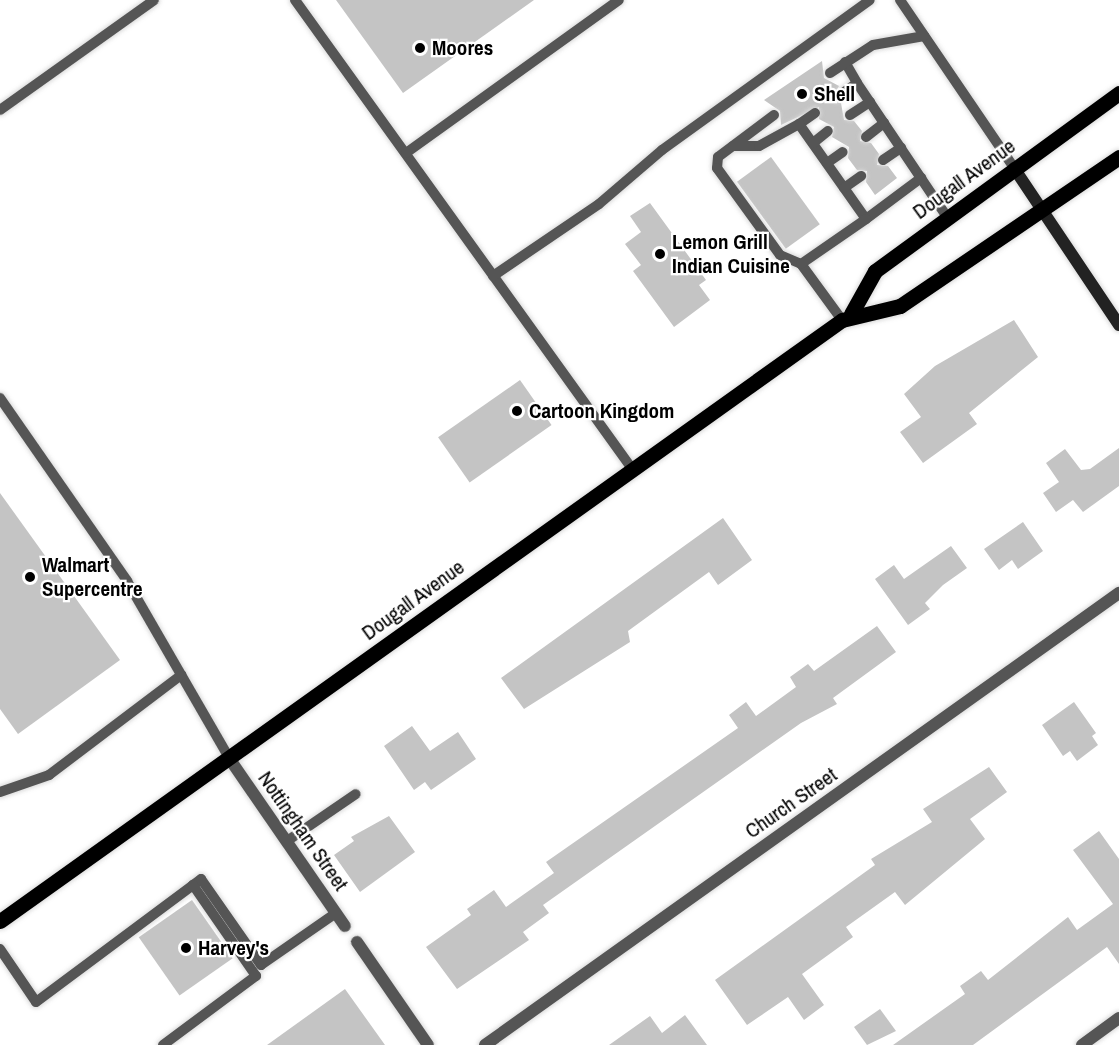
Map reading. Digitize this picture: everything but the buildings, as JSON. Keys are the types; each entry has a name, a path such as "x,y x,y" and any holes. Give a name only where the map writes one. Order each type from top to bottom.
{"main road":[{"name":"Dougall Avenue","path":"0,921 846,317 875,271 1119,93"},
{"name":"Dougall Avenue","path":"846,317 900,306 1119,157"}],"street":[{"path":"1014,168 1119,325"},
{"name":"Church Street","path":"485,1045 1119,594"},
{"name":"Nottingham Street","path":"229,758 345,926"},
{"path":"357,942 428,1045"},
{"path":"1082,1045 1119,1018"}],"lane":[{"path":"0,110 154,0"},
{"path":"295,0 633,470"},
{"path":"406,153 619,0"},
{"path":"493,276 599,204 662,150 870,0"},
{"path":"900,0 1014,168"},
{"path":"830,73 873,45 924,36"},
{"path":"844,62 947,217"},
{"path":"837,97 857,83"},
{"path":"850,116 870,102"},
{"path":"733,146 759,146 815,113"},
{"path":"774,115 718,157 717,168 780,255 801,264 846,317"},
{"path":"866,136 884,123"},
{"path":"799,124 866,219"},
{"path":"813,143 828,131"},
{"path":"883,160 901,148"},
{"path":"827,163 843,152"},
{"path":"844,188 861,176"},
{"path":"801,264 921,178"},
{"path":"0,398 127,581 229,758"},
{"path":"0,792 48,775 182,675"},
{"path":"286,841 356,794"},
{"path":"0,949 36,1002 201,879 261,965 336,913"},
{"path":"163,1045 256,976 193,885"}],"place":[{"name":"Moores","path":"420,48"},
{"name":"Shell","path":"802,94"},
{"name":"Lemon Grill Indian Cuisine","path":"660,254"},
{"name":"Cartoon Kingdom","path":"517,411"},
{"name":"Walmart Supercentre","path":"30,577"},
{"name":"Harvey's","path":"186,948"}]}
